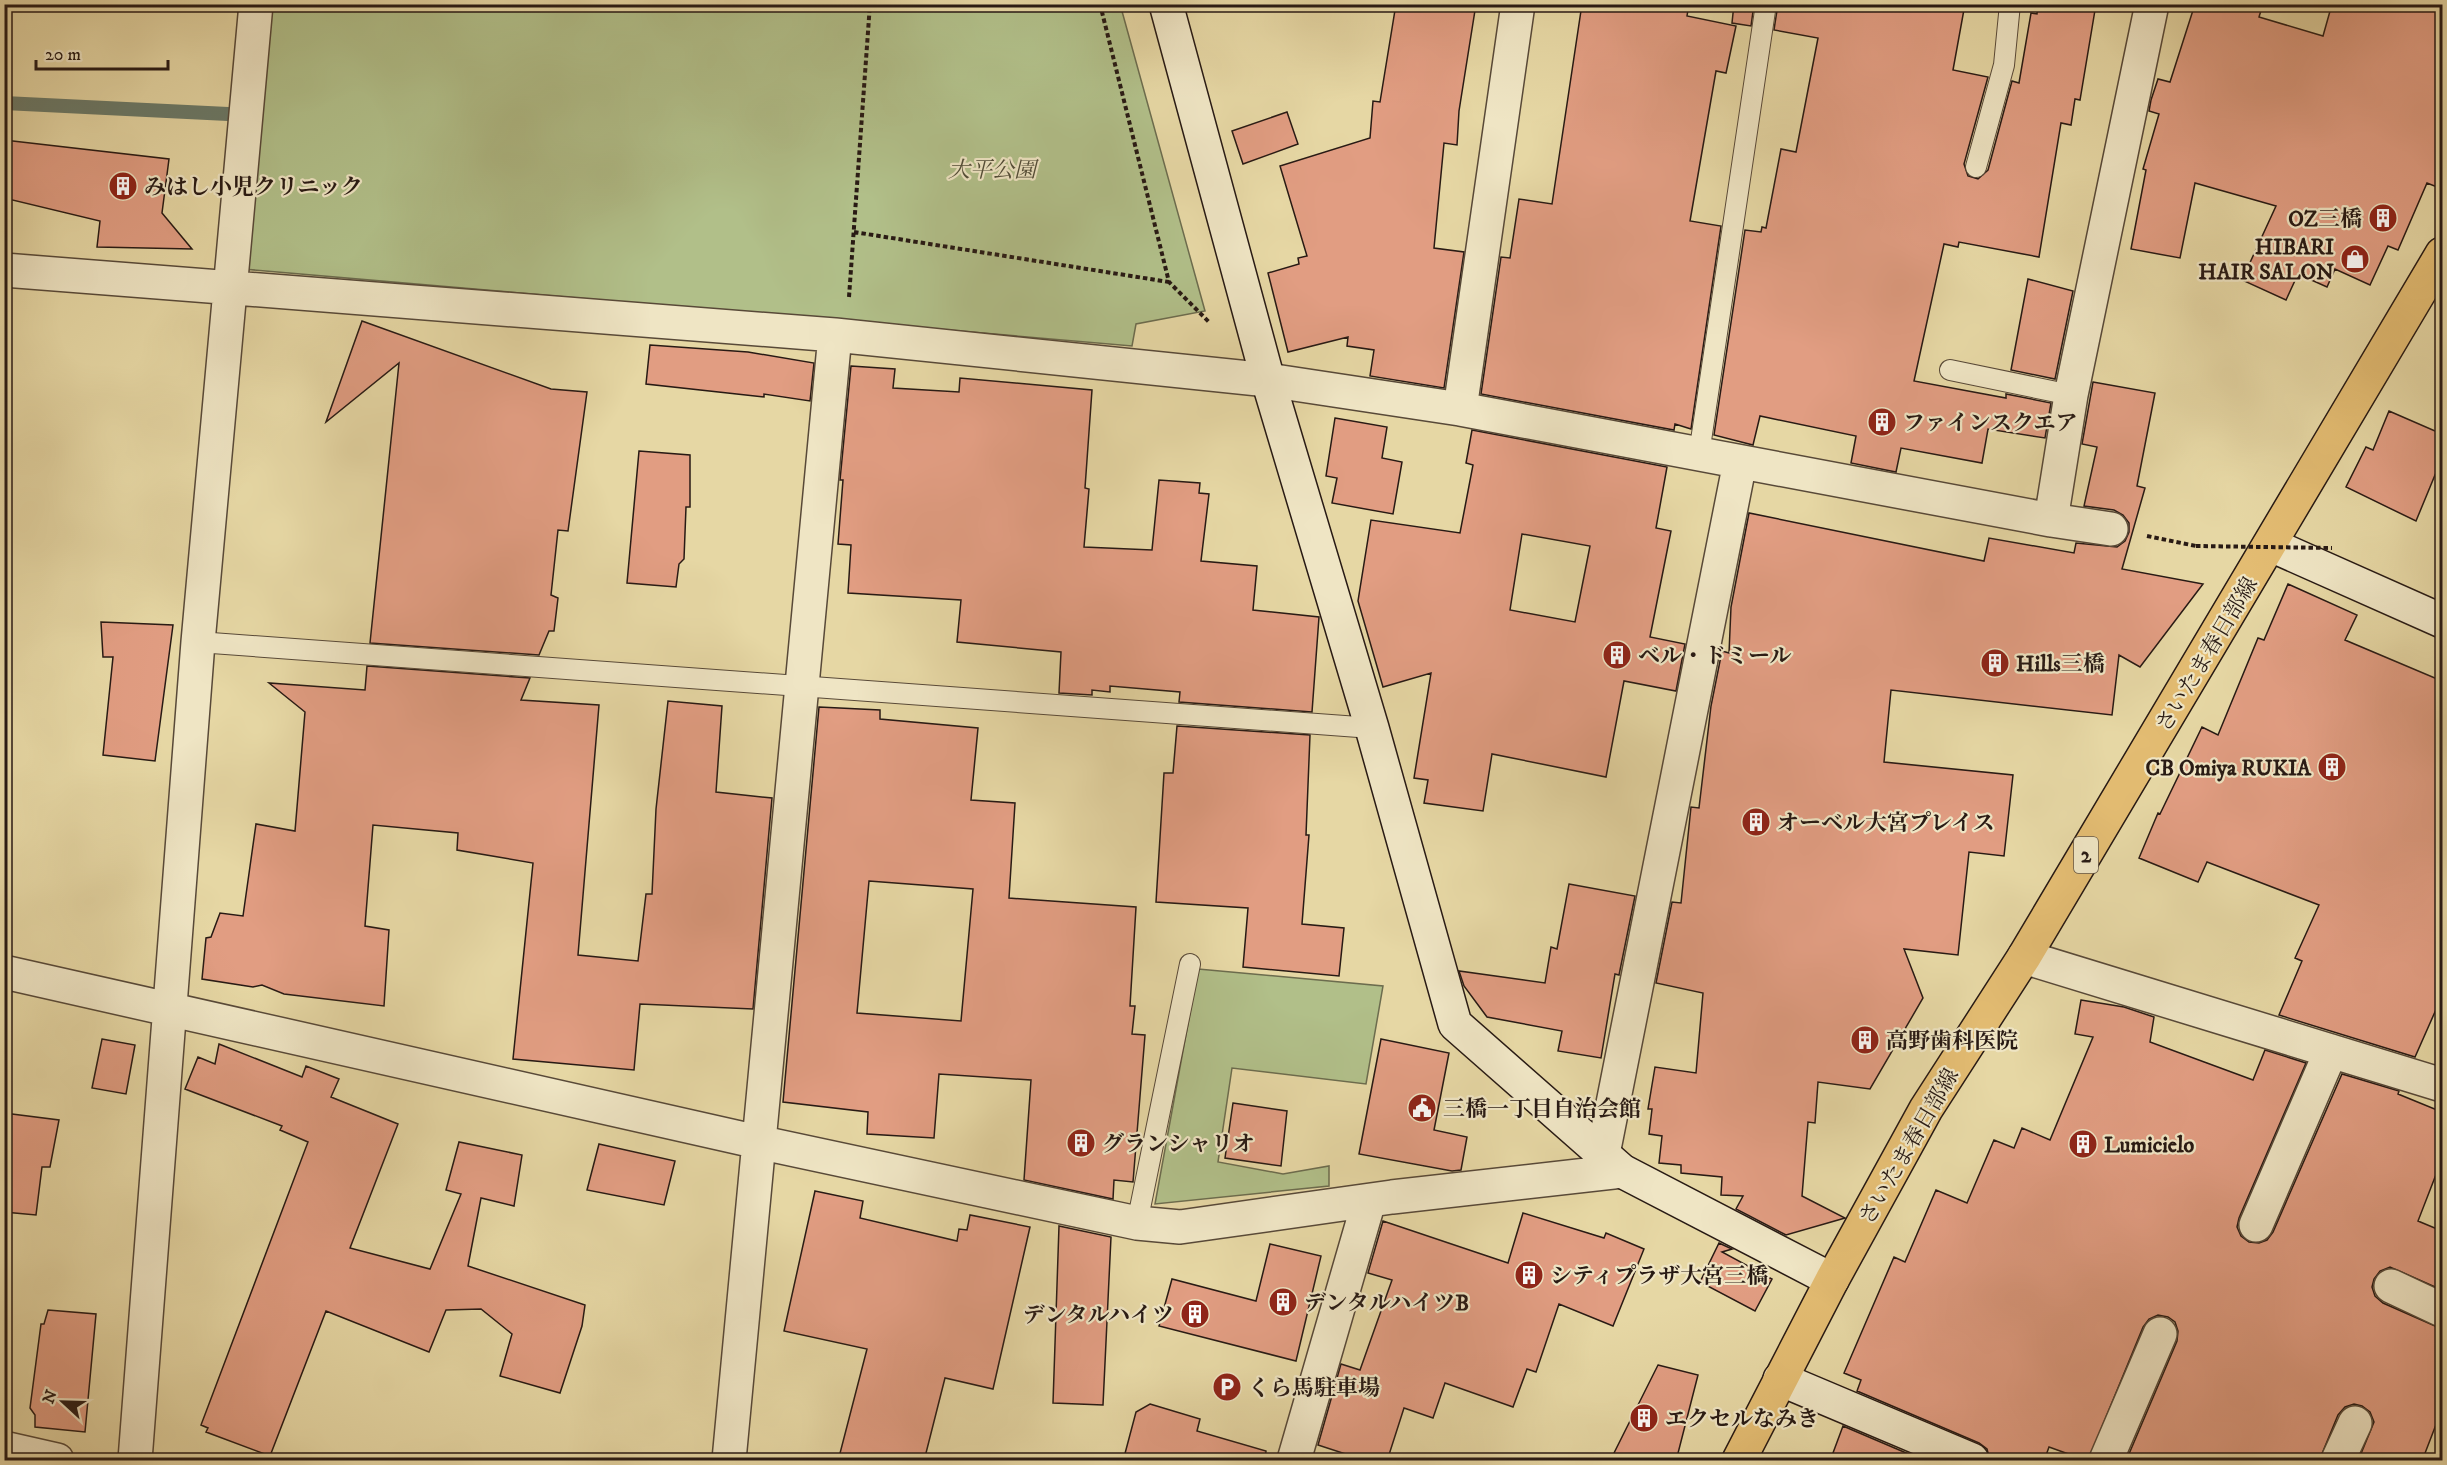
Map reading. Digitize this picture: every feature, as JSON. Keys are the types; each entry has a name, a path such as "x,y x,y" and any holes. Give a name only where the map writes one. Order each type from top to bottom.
{"main road":[{"name":"さいたま春日部線","path":"1739,1461 1832,1280 1926,1109 2024,957 2442,254"}],"street":[{"path":"135,1461 198,642 256,4"},
{"path":"1166,4 1268,380 1372,728 1455,1024 1612,1162 1832,1280"},
{"path":"1460,409 1518,4"},
{"path":"2051,520 2071,395 2152,4"},
{"path":"4,270 841,335 1268,380 1460,409 2051,520 2111,529"},
{"path":"729,1461 801,687 841,335"},
{"path":"1612,1162 1740,462"},
{"path":"2271,545 2442,621"},
{"path":"2024,957 2442,1085"},
{"path":"4,972 758,1142 1137,1223 1180,1227 1369,1201 1612,1162"},
{"path":"2256,1225 2331,1051"},
{"path":"1294,1461 1369,1201"},
{"path":"2391,1286 2442,1310"},
{"path":"2106,1461 2160,1334"},
{"path":"1780,1378 1972,1461"},
{"path":"2338,1461 2355,1423"},
{"path":"4,1448 57,1461"}],"lane":[{"path":"1699,454 1766,4"},
{"path":"1976,167 2004,65 2010,4"},
{"path":"1950,370 2071,395"},
{"path":"198,642 1372,728"},
{"path":"1137,1223 1190,963"}],"path":[{"path":"841,335 854,232 870,4"},
{"path":"854,232 1169,282 1100,4"},
{"path":"2111,529 2196,546 2332,548"}],"green space":[{"name":"大平公園","path":"1120,4 1205,311 1136,324 1132,346 243,269 267,5"},
{"path":"1198,969 1383,986 1366,1084 1232,1068 1218,1162 1283,1174 1329,1166 1329,1186 1155,1204"}],"building":[{"path":"1396,4 1476,4 1459,111 1457,145 1444,143 1434,248 1464,252 1444,388 1370,376 1374,350 1347,346 1348,337 1288,352 1268,273 1299,264 1298,258 1307,256 1280,166 1370,138 1373,101 1380,102"},
{"path":"1582,4 1689,4 1687,16 1736,26 1726,73 1716,71 1690,221 1721,226 1691,429 1675,424 1674,430 1481,394 1501,257 1510,258 1519,199 1552,204"},
{"path":"1734,4 1754,4 1751,26 1732,23"},
{"path":"1778,4 1965,4 1953,70 1988,77 1964,164 1968,176 1978,179 1988,170 2012,81 2019,83 2031,13 2037,14 2038,4 2096,4 2080,100 2075,99 2071,125 2061,123 2039,257 1959,242 1958,247 1944,244 1914,381 2006,398 2006,394 2051,403 2045,438 1988,429 1982,463 1901,448 1896,472 1851,463 1856,436 1760,416 1753,445 1714,435 1745,230 1761,232 1762,227 1766,228 1781,149 1796,152 1818,38 1774,30"},
{"path":"2195,4 2263,4 2259,17 2323,36 2332,4 2426,4 2442,14 2442,189 2427,183 2398,250 2388,246 2370,285 2335,269 2327,287 2298,274 2286,300 2242,280 2276,206 2195,183 2180,258 2131,249 2146,170 2143,169 2159,114 2149,111 2151,100 2158,79 2170,82"},
{"path":"1287,112 1298,144 1243,164 1232,131"},
{"path":"4,140 169,159 162,213 192,249 97,247 100,221 4,198"},
{"path":"2028,279 2073,291 2055,379 2011,370"},
{"path":"362,321 551,389 587,392 568,531 558,530 551,595 558,598 554,631 549,631 539,655 370,643 399,363 326,422"},
{"path":"650,345 748,352 814,363 810,401 764,394 764,397 646,384"},
{"path":"851,366 895,369 893,388 959,392 960,378 1092,390 1085,488 1089,489 1084,547 1152,550 1159,480 1200,483 1199,493 1209,494 1201,561 1257,566 1253,610 1319,617 1312,712 1179,702 1180,692 1110,686 1110,692 1092,690 1092,695 1059,693 1061,652 957,642 961,600 848,593 851,545 838,544 843,480 840,480"},
{"path":"2093,382 2155,393 2137,486 2145,488 2122,569 2203,584 2140,667 2119,655 2112,715 1891,690 1884,762 2013,775 2004,856 1969,852 1958,955 1904,949 1923,998 1870,1089 1818,1082 1815,1123 1808,1122 1802,1196 1845,1218 1786,1235 1736,1209 1743,1196 1721,1195 1722,1177 1681,1173 1681,1165 1659,1163 1662,1136 1649,1134 1652,1109 1648,1109 1655,1067 1696,1073 1703,993 1656,983 1672,902 1681,903 1691,807 1699,808 1711,706 1722,651 1729,653 1731,607 1749,513 1984,561 1989,538 2074,553 2076,543 2117,547 2125,541 2129,532 2129,523 2123,515 2114,510 2084,506 2097,447 2082,444"},
{"path":"2389,411 2442,434 2442,458 2416,521 2346,487 2366,447 2373,450"},
{"path":"1335,418 1387,427 1382,458 1402,462 1393,514 1332,503 1337,478 1326,476"},
{"path":"1472,430 1667,467 1656,528 1671,531 1650,637 1685,644 1676,691 1624,681 1606,777 1492,754 1483,811 1424,803 1428,780 1414,778 1431,673 1383,687 1358,601 1371,520 1460,533 1473,465 1466,463","holes":["1522,534 1590,546 1575,622 1510,610"]},
{"path":"639,451 690,455 690,507 686,507 684,559 679,564 676,587 627,583"},
{"path":"2288,584 2357,615 2345,640 2442,681 2442,996 2415,1057 2279,1015 2302,961 2295,958 2319,905 2207,862 2198,882 2139,858 2158,813 2160,814 2202,727 2218,735 2258,638 2264,640"},
{"path":"101,622 173,625 155,761 103,755 113,657 103,657"},
{"path":"367,666 530,678 521,700 599,705 578,955 638,961 646,894 652,894 656,809 668,701 722,706 716,792 772,798 753,1009 640,1004 634,1070 513,1059 533,863 457,850 458,833 373,825 365,926 389,930 384,1006 284,994 262,985 253,987 202,979 206,938 211,937 220,913 243,916 256,824 295,831 305,712 269,683 365,690"},
{"path":"819,707 880,710 880,719 978,728 971,800 1015,803 1009,898 1136,907 1130,1006 1135,1006 1132,1034 1145,1035 1133,1182 1114,1180 1113,1199 1024,1180 1031,1080 939,1074 934,1138 867,1134 868,1112 783,1102","holes":["869,881 973,889 961,1021 857,1013"]},
{"path":"1177,726 1310,735 1306,835 1309,835 1302,924 1344,928 1339,976 1243,967 1248,908 1156,902 1164,773 1173,773"},
{"path":"1569,884 1635,896 1619,975 1615,974 1601,1058 1558,1051 1562,1031 1487,1017 1464,986 1459,971 1545,983 1551,947 1557,949"},
{"path":"2081,1000 2124,1007 2154,1017 2150,1042 2253,1080 2265,1050 2306,1063 2239,1218 2237,1227 2241,1236 2249,1242 2259,1243 2267,1240 2273,1232 2342,1074 2399,1091 2398,1094 2442,1112 2442,1159 2418,1221 2442,1231 2442,1290 2390,1267 2380,1271 2372,1287 2375,1296 2383,1303 2442,1329 2442,1409 2422,1461 2358,1461 2374,1422 2370,1412 2354,1404 2345,1407 2338,1415 2319,1461 2126,1461 2177,1341 2178,1331 2175,1322 2168,1317 2158,1315 2149,1319 2143,1327 2088,1461 2049,1447 2044,1461 1990,1461 1987,1449 1979,1443 1857,1391 1861,1380 1844,1373 1894,1257 1905,1262 1936,1190 1967,1203 1994,1140 2014,1148 2022,1128 2050,1140 2093,1037 2075,1034"},
{"path":"102,1039 135,1045 126,1094 92,1088"},
{"path":"1381,1039 1449,1053 1434,1130 1467,1137 1461,1170 1452,1171 1359,1154"},
{"path":"219,1044 302,1077 306,1066 339,1079 331,1097 398,1124 350,1248 430,1269 461,1194 446,1190 459,1142 522,1155 514,1206 481,1198 468,1266 585,1305 582,1326 560,1393 500,1376 512,1334 481,1309 446,1310 429,1352 326,1311 270,1456 206,1432 208,1428 201,1425 308,1142 280,1130 282,1126 185,1089 198,1057 215,1064"},
{"path":"1233,1103 1287,1111 1281,1166 1225,1158"},
{"path":"4,1113 59,1120 50,1167 42,1167 36,1215 4,1212"},
{"path":"599,1144 675,1161 664,1205 587,1190"},
{"path":"815,1191 863,1201 860,1218 957,1241 959,1229 967,1230 970,1215 1030,1227 993,1389 945,1378 924,1461 838,1461 867,1349 784,1331"},
{"path":"1523,1213 1604,1238 1606,1233 1644,1249 1613,1326 1559,1304 1536,1372 1527,1369 1513,1407 1445,1383 1433,1418 1404,1408 1387,1461 1367,1461 1318,1445 1341,1364 1360,1370 1392,1280 1368,1273 1383,1221 1508,1263"},
{"path":"1059,1226 1111,1237 1103,1405 1053,1403"},
{"path":"1719,1243 1732,1249 1722,1252 1772,1279 1755,1311 1700,1282"},
{"path":"1270,1244 1321,1256 1296,1361 1159,1326 1172,1279 1256,1301"},
{"path":"48,1310 96,1314 85,1432 35,1427 35,1415 30,1408 41,1324 44,1324"},
{"name":"エクセルなみき","path":"1658,1365 1698,1375 1676,1461 1610,1461"},
{"path":"1150,1404 1200,1419 1197,1431 1266,1451 1265,1461 1123,1461 1136,1412"},
{"path":"1843,1426 1925,1461 1830,1461"}],"waterway":[{"path":"4,103 228,114"}],"place":[{"name":"みはし小児クリニック","path":"123,186"},
{"name":"OZ三橋","path":"2383,218"},
{"name":"HIBARI HAIR SALON","path":"2355,259"},
{"name":"ファインスクエア","path":"1882,422"},
{"name":"ベル・ドミール","path":"1617,655"},
{"name":"Hills三橋","path":"1995,663"},
{"name":"CB Omiya RUKIA","path":"2332,767"},
{"name":"オーベル大宮プレイス","path":"1756,822"},
{"name":"高野歯科医院","path":"1865,1040"},
{"name":"三橋一丁目自治会館","path":"1422,1108"},
{"name":"グランシャリオ","path":"1081,1143"},
{"name":"Lumicielo","path":"2083,1144"},
{"name":"シティプラザ大宮三橋","path":"1529,1275"},
{"name":"デンタルハイツB","path":"1283,1302"},
{"name":"デンタルハイツ","path":"1195,1314"},
{"name":"くら馬駐車場","path":"1227,1387"},
{"name":"エクセルなみき","path":"1644,1418"}]}
